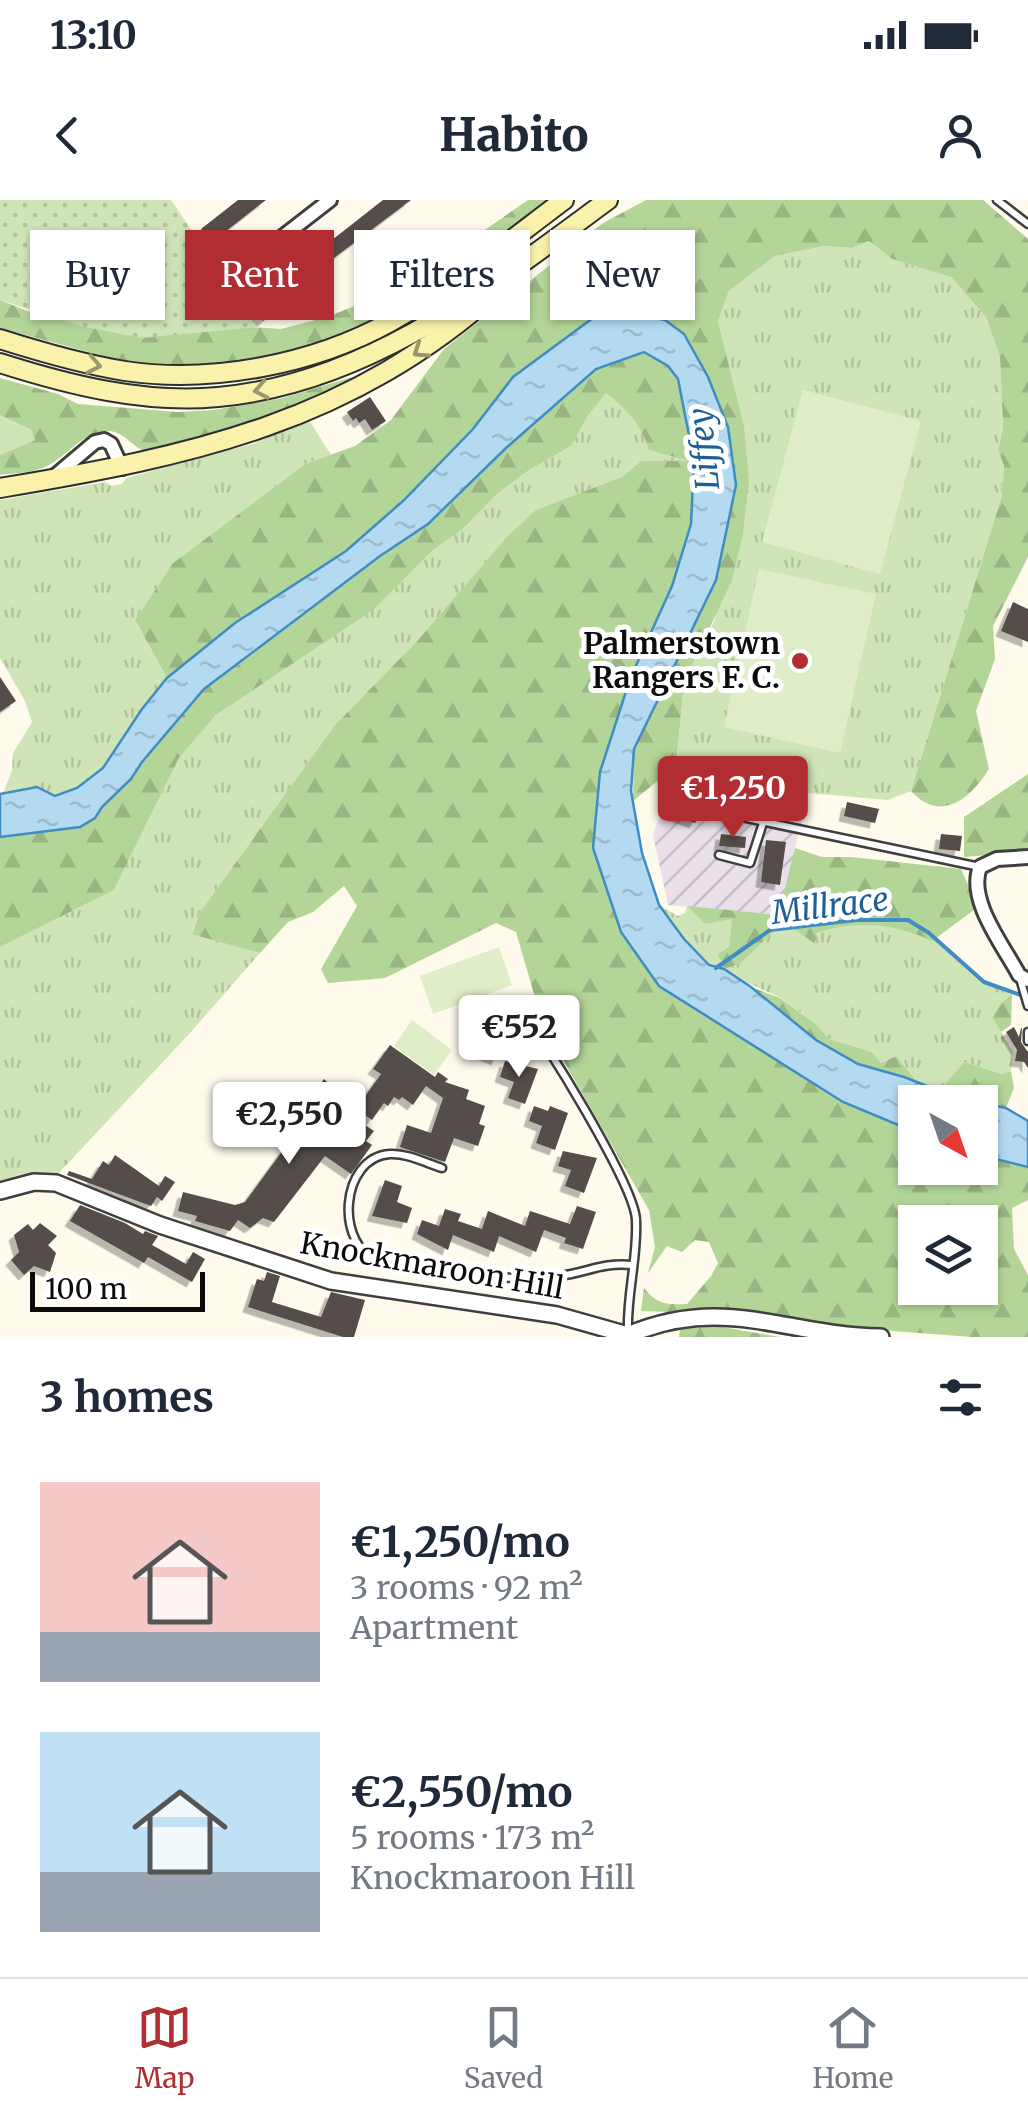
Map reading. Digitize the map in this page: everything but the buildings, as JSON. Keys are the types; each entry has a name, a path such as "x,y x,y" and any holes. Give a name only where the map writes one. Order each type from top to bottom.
{"main road":[{"path":"0,339 67,360 128,371 212,372 313,354 389,323 564,200"},
{"path":"0,363 79,385 140,395 217,398 314,377 397,343 608,200"},
{"path":"0,488 122,468 270,428 419,353 461,322 548,244"}],"street":[{"path":"291,230 330,200"},
{"path":"50,480 95,442 104,440 111,444 122,468"},
{"path":"1024,990 978,894 976,879 980,866 997,859 1028,857"},
{"name":"Knockmaroon Hill","path":"0,1191 34,1182 56,1183 160,1225 332,1281 557,1315 608,1333 630,1336"},
{"path":"630,1336 676,1318 724,1316 881,1337"}],"lane":[{"path":"997,200 1028,224"},
{"path":"713,811 980,866"},
{"path":"719,855 750,863 763,823"},
{"path":"518,1004 634,1203 636,1219 627,1300 630,1336"},
{"path":"1028,1032 1028,1041"},
{"path":"442,1168 403,1155 374,1158 354,1184 348,1201 354,1239 363,1254 383,1264 517,1278 582,1272 606,1263 632,1265"}],"shaded area":[{"path":"680,762 808,793 779,915 668,905 653,835"}],"green space":[{"path":"0,200 171,200 192,230 185,230 185,320 253,320 258,327 141,338 62,320 165,320 165,230 30,230 30,310 0,300"},
{"path":"528,200 555,200 512,230 485,230"},
{"path":"646,200 983,200 1028,239 1028,557 993,626 995,659 976,711 989,769 964,797 944,806 933,806 911,791 1002,495 1004,466 998,450 1003,427 1000,357 986,317 951,277 892,259 869,241 852,248 824,246 775,256 729,291 718,321 744,426 749,481 743,534 732,580 684,683 676,766 633,801 634,749 691,633 728,427 708,377 684,334 513,377 473,429 403,501 346,551 235,623 167,678 135,620 173,563 305,464 355,446 391,420 444,349 481,320 530,320 530,281 550,265 550,320 695,320 695,230 594,230"},
{"path":"869,241 892,259 951,277 986,317 1000,357 1003,427 998,450 1004,466 1002,495 911,791 888,800 808,793 680,762 677,758 684,683 715,619 744,426 718,321 729,291 775,256 824,246 852,248"},
{"path":"0,300 30,312 30,320 148,320 281,329 316,320 334,320 334,314 354,306 354,320 381,320 288,355 208,366 160,366 114,359 0,328"},
{"path":"644,351 668,366 678,379 694,461 691,524 673,590 630,679 621,932 659,986 843,1102 898,1125 898,1185 998,1185 998,1160 1028,1167 1028,1200 1012,1208 1014,1249 1028,1275 1028,1337 853,1328 761,1315 641,1311 644,1288 662,1302 687,1304 718,1263 709,1242 695,1240 682,1252 667,1246 648,1273 655,1247 649,1210 543,1025 516,932 496,923 385,978 328,983 321,969 357,906 344,886 313,912 288,922 260,953 192,934 200,912 335,725 419,639 507,537 536,510 622,477 641,461 689,461 649,450 632,418 606,393 571,446 497,494 373,610 216,715 179,758 114,890 0,947 0,837 80,827 95,818 204,689 428,524 596,369"},
{"path":"362,374 312,402 231,430 149,452 119,434 100,432 42,468 0,475 0,455 35,440 31,430 0,415 0,378 58,394 78,404 178,412 283,398"},
{"name":"Palmerstown Rangers F. C.","path":"803,390 921,421 880,574 762,542"},
{"path":"606,393 632,418 650,450 694,461 641,461 622,477 580,495 419,639 335,725 200,912 192,933 260,953 56,1176 35,1172 0,1183 0,947 114,890 179,758 216,715 372,610 497,494 571,446"},
{"path":"0,415 31,430 35,440 0,455"},
{"path":"309,420 331,455 305,464 173,563 135,620 167,678 103,768 77,788 55,796 37,787 3,793 12,771 13,753 32,722 25,701 0,658 0,500 105,482 111,486 122,484 126,478 255,443"},
{"name":"Palmerstown Rangers F. C.","path":"759,569 876,594 840,753 724,727"},
{"path":"1028,774 1028,852 964,857 964,817"},
{"path":"795,848 822,857 961,869 978,907 932,941 903,930 860,925 816,933 815,944 797,931 778,927 741,963 724,969 718,954 729,947 732,919 705,924 687,906 778,915"},
{"path":"659,905 678,916 685,913 687,906 705,924 733,918 729,947 770,931 907,921 983,983 1012,994 992,1017 1013,1052 1011,1071 1002,1074 964,1062 944,1085 920,1085 896,1056 881,1063 872,1052 828,1039 816,1024 781,998 709,965"},
{"path":"499,947 512,985 433,1014 420,976"},
{"path":"751,987 780,998 816,1024 829,1039 872,1052 881,1063 896,1056 920,1085 858,1064 816,1040"},
{"path":"1012,994 1011,1025 1001,1032 992,1017"},
{"path":"412,1020 452,1050 434,1075 394,1046"},
{"path":"964,1062 1002,1074 1011,1071 1014,1088 1006,1108 998,1106 998,1085 944,1085"},
{"path":"716,1326 780,1337 679,1337 680,1328"}],"water":[{"name":"Liffey","path":"590,320 665,320 684,334 708,377 728,427 736,485 716,580 634,749 631,791 642,853 659,905 709,965 724,969 816,1040 858,1064 924,1085 898,1085 898,1125 843,1102 659,986 621,932 593,848 600,772 630,679 672,586 691,524 694,461 678,379 668,366 644,352 596,369 428,524 204,689 95,818 80,827 0,837 0,794 37,787 55,796 77,788 103,768 167,678 235,623 346,551 403,501 473,429 513,377"},
{"path":"998,1106 1028,1121 1028,1167 998,1160"}],"waterway":[{"name":"Millrace","path":"716,968 770,930 856,920 908,920 929,933 984,982 1023,996"}],"place":[{"name":"Palmerstown Rangers F. C.","path":"800,661"}]}
